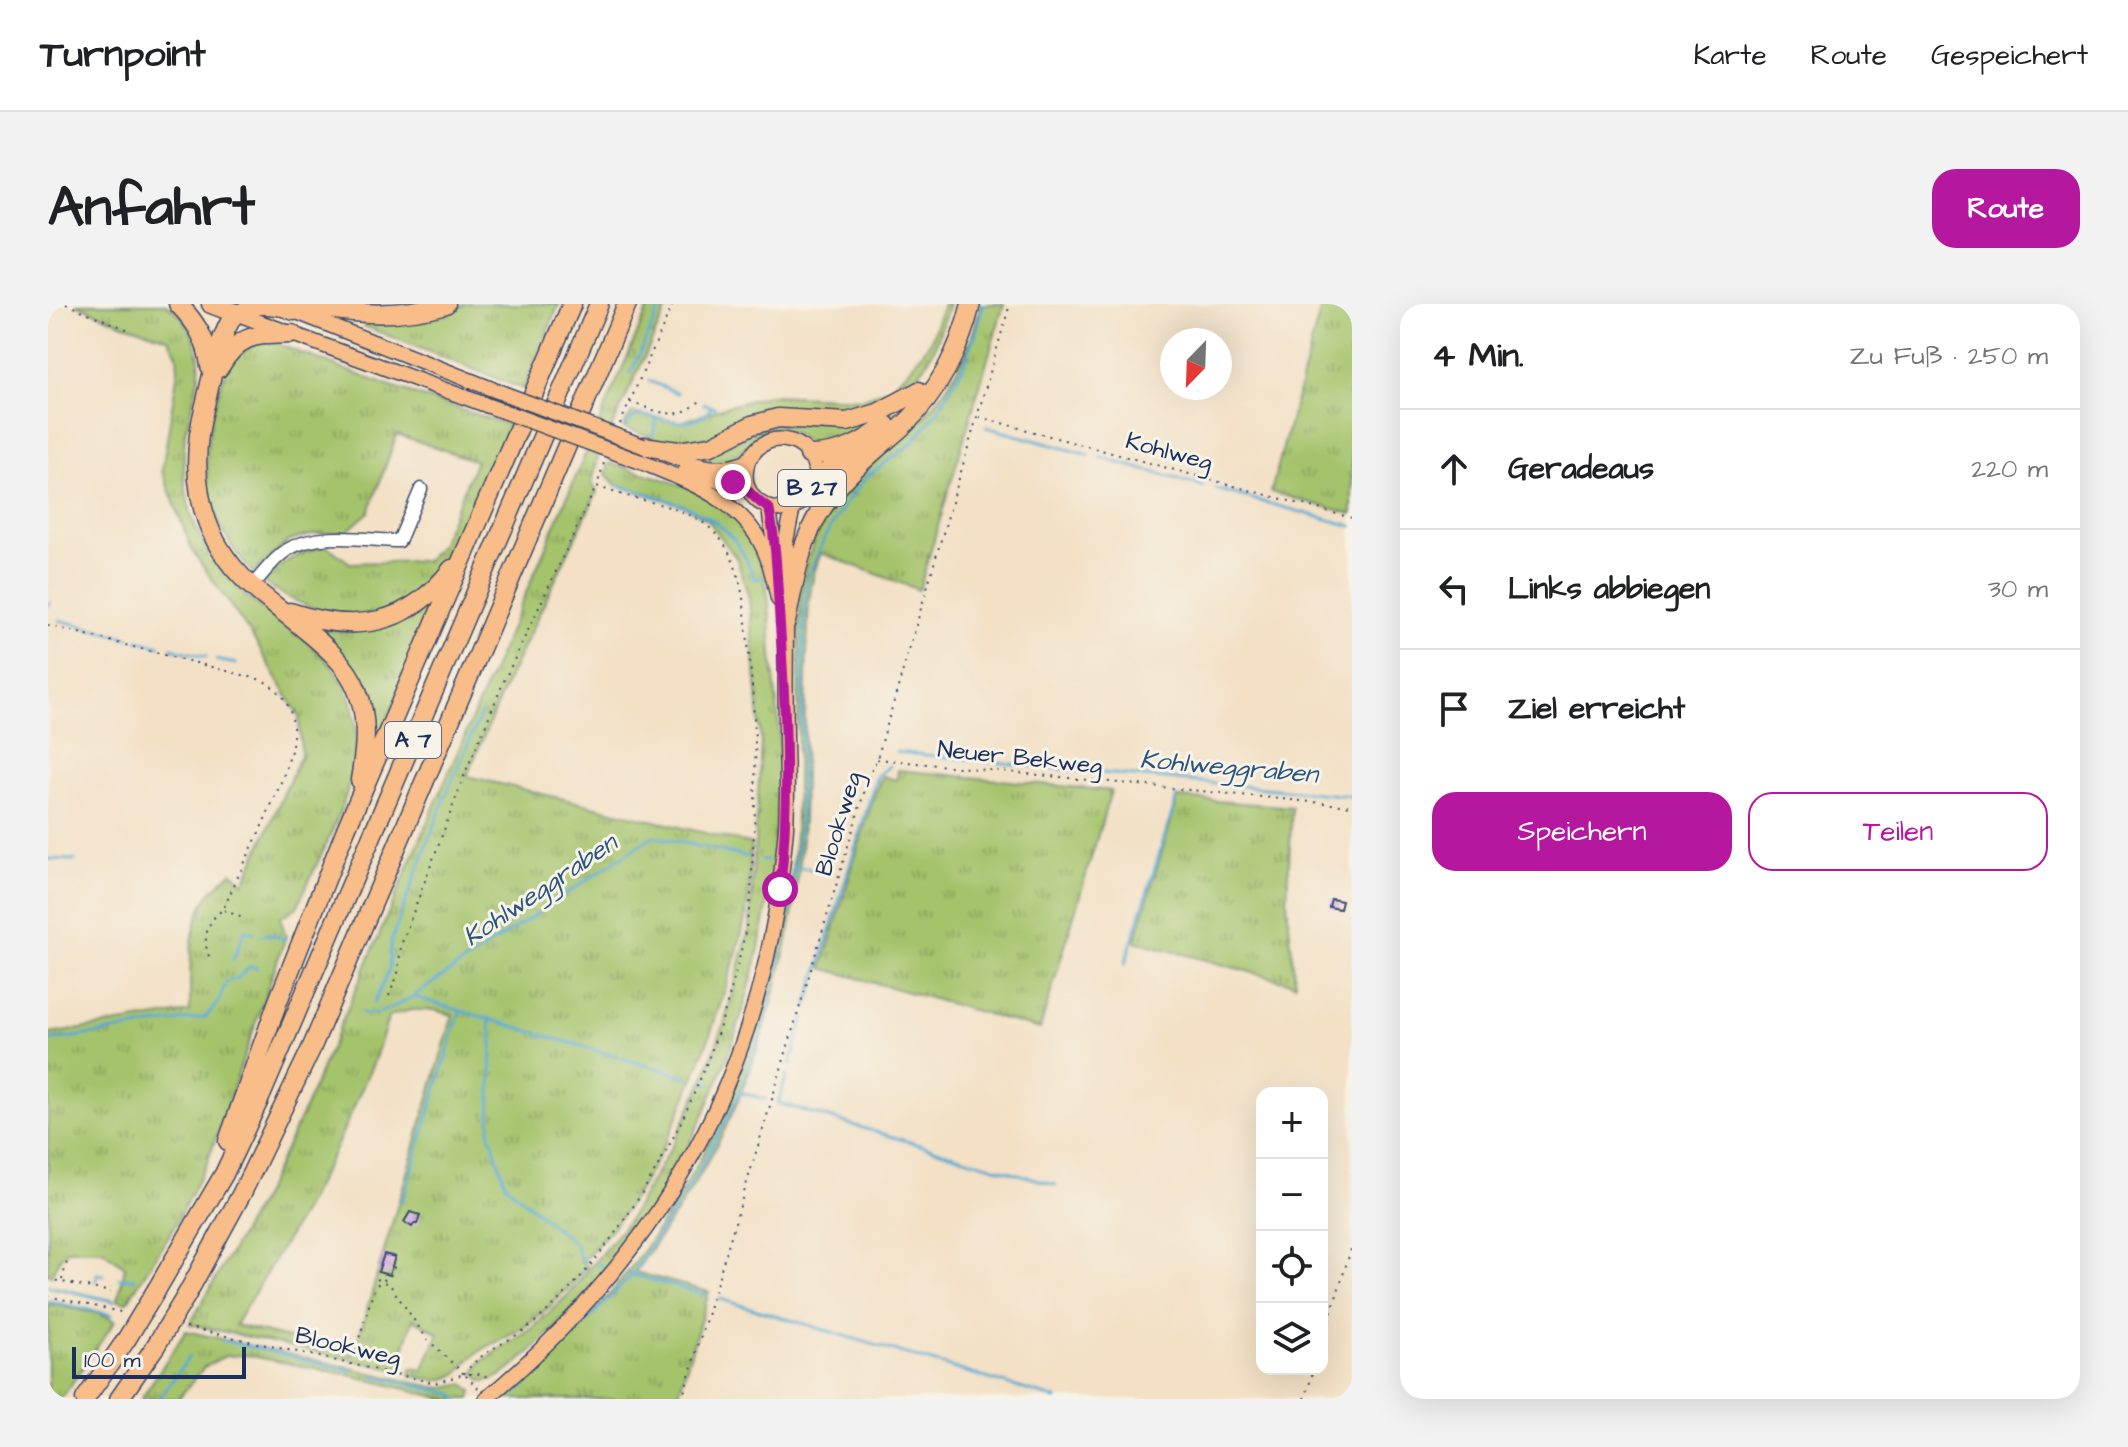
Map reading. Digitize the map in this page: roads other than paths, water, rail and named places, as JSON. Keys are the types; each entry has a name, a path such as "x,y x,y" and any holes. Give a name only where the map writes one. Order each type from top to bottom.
{"highway":[{"path":"178,304 201,332 208,352 211,381"},
{"name":"B 27","path":"211,304 235,313"},
{"name":"B 27","path":"276,304 299,308"},
{"path":"299,308 374,315 425,310 446,304"},
{"path":"207,1204 278,1001 346,829 572,304"},
{"name":"A 7","path":"85,1399 126,1340 207,1204 260,1098 599,304"},
{"name":"A 7","path":"119,1399 186,1296 242,1193 311,1049 627,304"},
{"path":"809,455 844,451 894,419 919,391 940,359 959,304"},
{"path":"786,622 798,566 821,509 840,483 915,414 943,375 963,334 971,304"},
{"path":"235,313 225,328 216,353 196,451 200,499 210,529 239,574 320,641 344,666 357,690 365,720 365,750 346,829"},
{"path":"211,381 227,354 243,339 292,334"},
{"path":"642,454 711,446 752,425 778,418 829,422 864,418 919,391"},
{"path":"814,484 824,473 884,441"},
{"path":"280,609 336,625 381,621 404,612 440,584 467,548"}],"main road":[{"path":"235,313 245,305 299,308"},
{"name":"B 27","path":"299,308 642,454 727,468 748,461"},
{"name":"B 27","path":"235,313 486,405 747,487"},
{"name":"B 27","path":"780,439 799,445 809,455 815,469 814,484 808,496 793,507 781,510 769,508 756,500 747,487 745,474 748,461 760,445 780,439"},
{"path":"642,454 709,492 743,517 767,555 778,599"},
{"path":"486,1399 548,1346 627,1257 698,1147 742,1048 762,982 780,889 786,836 786,541 793,507"},
{"path":"769,508 776,553 785,692"}],"lane":[{"path":"252,586 280,556 302,543 323,540 399,541 421,489"}],"waterway":[{"path":"631,373 662,304"},
{"path":"516,1394 632,1275 697,1174 740,1093 761,1031 792,894 800,823 804,613 808,578 824,539 847,501 867,476 911,444 938,411 965,363 983,304"},
{"path":"649,381 678,393"},
{"path":"704,404 715,407"},
{"path":"653,434 657,419 694,420 712,406"},
{"path":"627,426 640,416 657,419"},
{"path":"986,427 1089,455"},
{"path":"1101,458 1203,486"},
{"path":"616,485 681,504 700,513 732,538 745,556 754,579 762,578"},
{"path":"1216,489 1352,526"},
{"path":"59,620 129,638"},
{"path":"138,640 160,646"},
{"path":"171,648 206,657"},
{"path":"216,660 236,664"},
{"path":"374,1003 389,970 391,941 445,797 481,714"},
{"name":"Kohlweggraben","path":"896,752 1092,772"},
{"path":"807,1007 877,776 889,766"},
{"name":"Kohlweggraben","path":"1102,773 1352,796"},
{"path":"1125,964 1177,797"},
{"name":"Kohlweggraben","path":"362,1013 382,1012 412,997 653,836 747,857"},
{"path":"48,859 75,860"},
{"name":"Kohlweggraben","path":"761,860 766,861"},
{"name":"Kohlweggraben","path":"798,867 831,873"},
{"path":"233,960 245,930 254,933"},
{"path":"261,935 284,939"},
{"name":"Kohlweggraben","path":"48,1041 206,1017 219,1001 226,982 238,978 250,966 257,968"},
{"path":"414,997 690,1078"},
{"path":"402,1202 460,1011"},
{"path":"489,1018 492,1043 490,1134 506,1185 576,1245 579,1257 585,1261"},
{"path":"790,1065 804,1018"},
{"path":"787,1075 778,1103 1056,1185"},
{"path":"704,1083 711,1084"},
{"path":"742,1093 765,1099"},
{"path":"598,1265 603,1266"},
{"path":"96,1281 97,1274 104,1275"},
{"path":"629,1274 706,1295"},
{"path":"119,1278 135,1279"},
{"path":"48,1286 114,1301"},
{"path":"720,1299 1057,1399"},
{"path":"48,1301 112,1315"},
{"path":"222,1340 352,1371"},
{"path":"159,1399 189,1357"},
{"path":"374,1376 453,1394 458,1399"}]}
